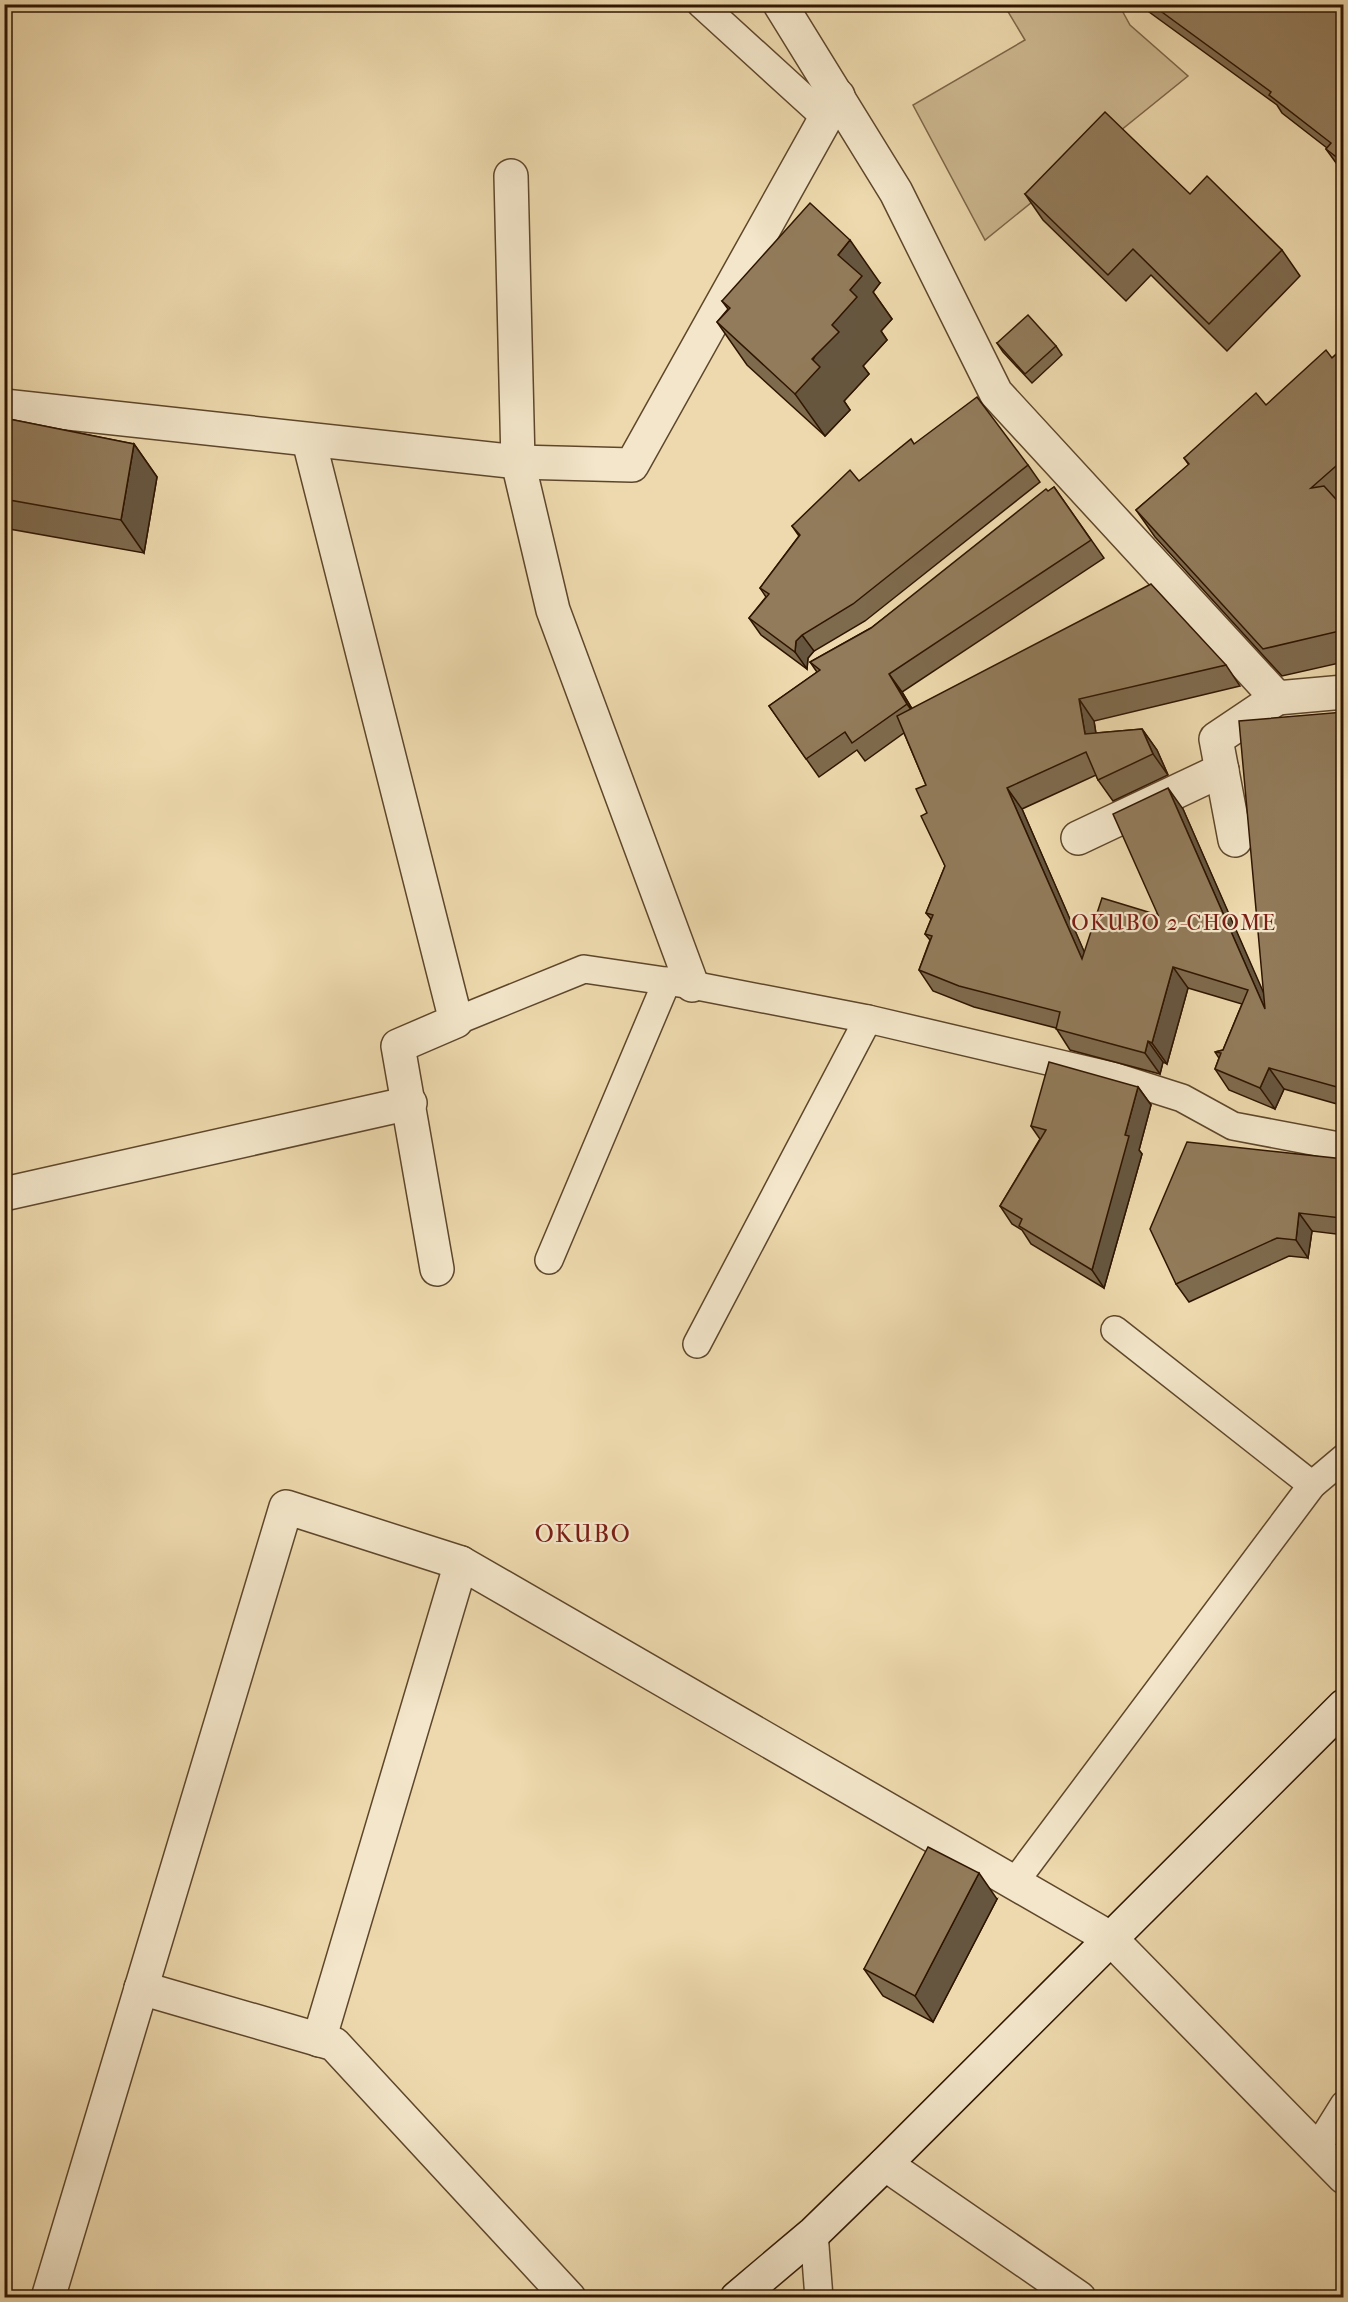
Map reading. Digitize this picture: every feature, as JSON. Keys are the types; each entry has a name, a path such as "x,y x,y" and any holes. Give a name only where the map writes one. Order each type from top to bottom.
{"street":[{"path":"780,4 832,107 896,192 996,393 1065,483 1277,698"},
{"path":"4,406 518,462 632,465 832,107"},
{"path":"511,176 518,462 554,609 680,983"},
{"path":"309,441 456,1021 398,1046 410,1103 437,1269"},
{"path":"1235,840 1216,739 1277,698 1344,692"},
{"path":"1078,838 1222,770"},
{"path":"4,1194 410,1103"},
{"path":"48,2298 286,1507 461,1563 1110,1938 1344,2177"},
{"path":"319,2040 461,1563"},
{"path":"737,2298 814,2233 885,2164 1344,1706"},
{"path":"141,1988 334,2044 569,2298"},
{"path":"885,2164 1073,2296"}],"lane":[{"path":"700,4 832,107"},
{"path":"456,1021 584,969 680,983 868,1019 1116,1077 1182,1098 1233,1126 1344,1147"},
{"path":"549,1260 680,983"},
{"path":"697,1344 868,1019"},
{"path":"1114,1330 1312,1485"},
{"path":"1014,1883 1312,1485 1344,1458"},
{"path":"1316,2150 1344,2105"},
{"path":"814,2233 819,2298"}],"shaded area":[{"path":"1004,5 1119,5 1130,25 1188,76 985,240 913,105 1025,40"}],"building":[{"path":"1151,4 1344,4 1344,163 1326,149 1331,143 1269,95 1271,92"},
{"path":"1105,112 1190,194 1207,176 1282,250 1209,324 1133,249 1108,275 1025,194"},
{"path":"810,203 850,240 838,255 862,276 850,290 857,297 832,325 839,332 812,359 820,367 795,394 717,322 730,308 722,301"},
{"path":"1028,315 1056,346 1025,374 997,343"},
{"path":"1344,347 1344,459 1311,488 1324,486 1344,508 1344,630 1263,649 1136,510 1189,464 1184,458 1256,393 1266,405 1326,350 1332,358"},
{"path":"977,397 1028,465 853,604 802,635 796,641 795,652 749,618 769,594 760,588 800,535 792,526 850,470 859,481 911,439 914,444"},
{"path":"4,418 134,444 121,520 4,499"},
{"path":"1054,487 1091,540 889,674 907,704 852,743 845,732 806,759 769,706 820,670 810,662 871,628 1046,489 1048,491"},
{"path":"1151,584 1226,665 1079,699 1085,734 1142,729 1153,754 1098,780 1086,752 1007,788 1082,959 1102,898 1158,915 1113,814 1168,788 1265,1009 1239,721 1344,712 1344,1089 1269,1068 1260,1088 1215,1069 1221,1053 1215,1052 1223,1050 1248,990 1173,967 1152,1043 1148,1041 1145,1053 1056,1029 1060,1012 959,986 919,970 932,936 925,934 933,915 926,913 945,866 921,816 927,813 916,789 926,785 897,716"},
{"path":"1049,1062 1138,1087 1125,1135 1129,1136 1092,1270 1019,1226 1022,1219 1000,1206 1046,1130 1031,1126"},
{"path":"1187,1142 1344,1159 1344,1197 1341,1218 1299,1213 1296,1240 1277,1238 1176,1284 1150,1229"},
{"path":"928,1847 979,1873 915,1996 864,1969"}],"district":[{"name":"OKUBO 2-CHOME","path":"1174,923"},
{"name":"OKUBO","path":"583,1534"}]}
